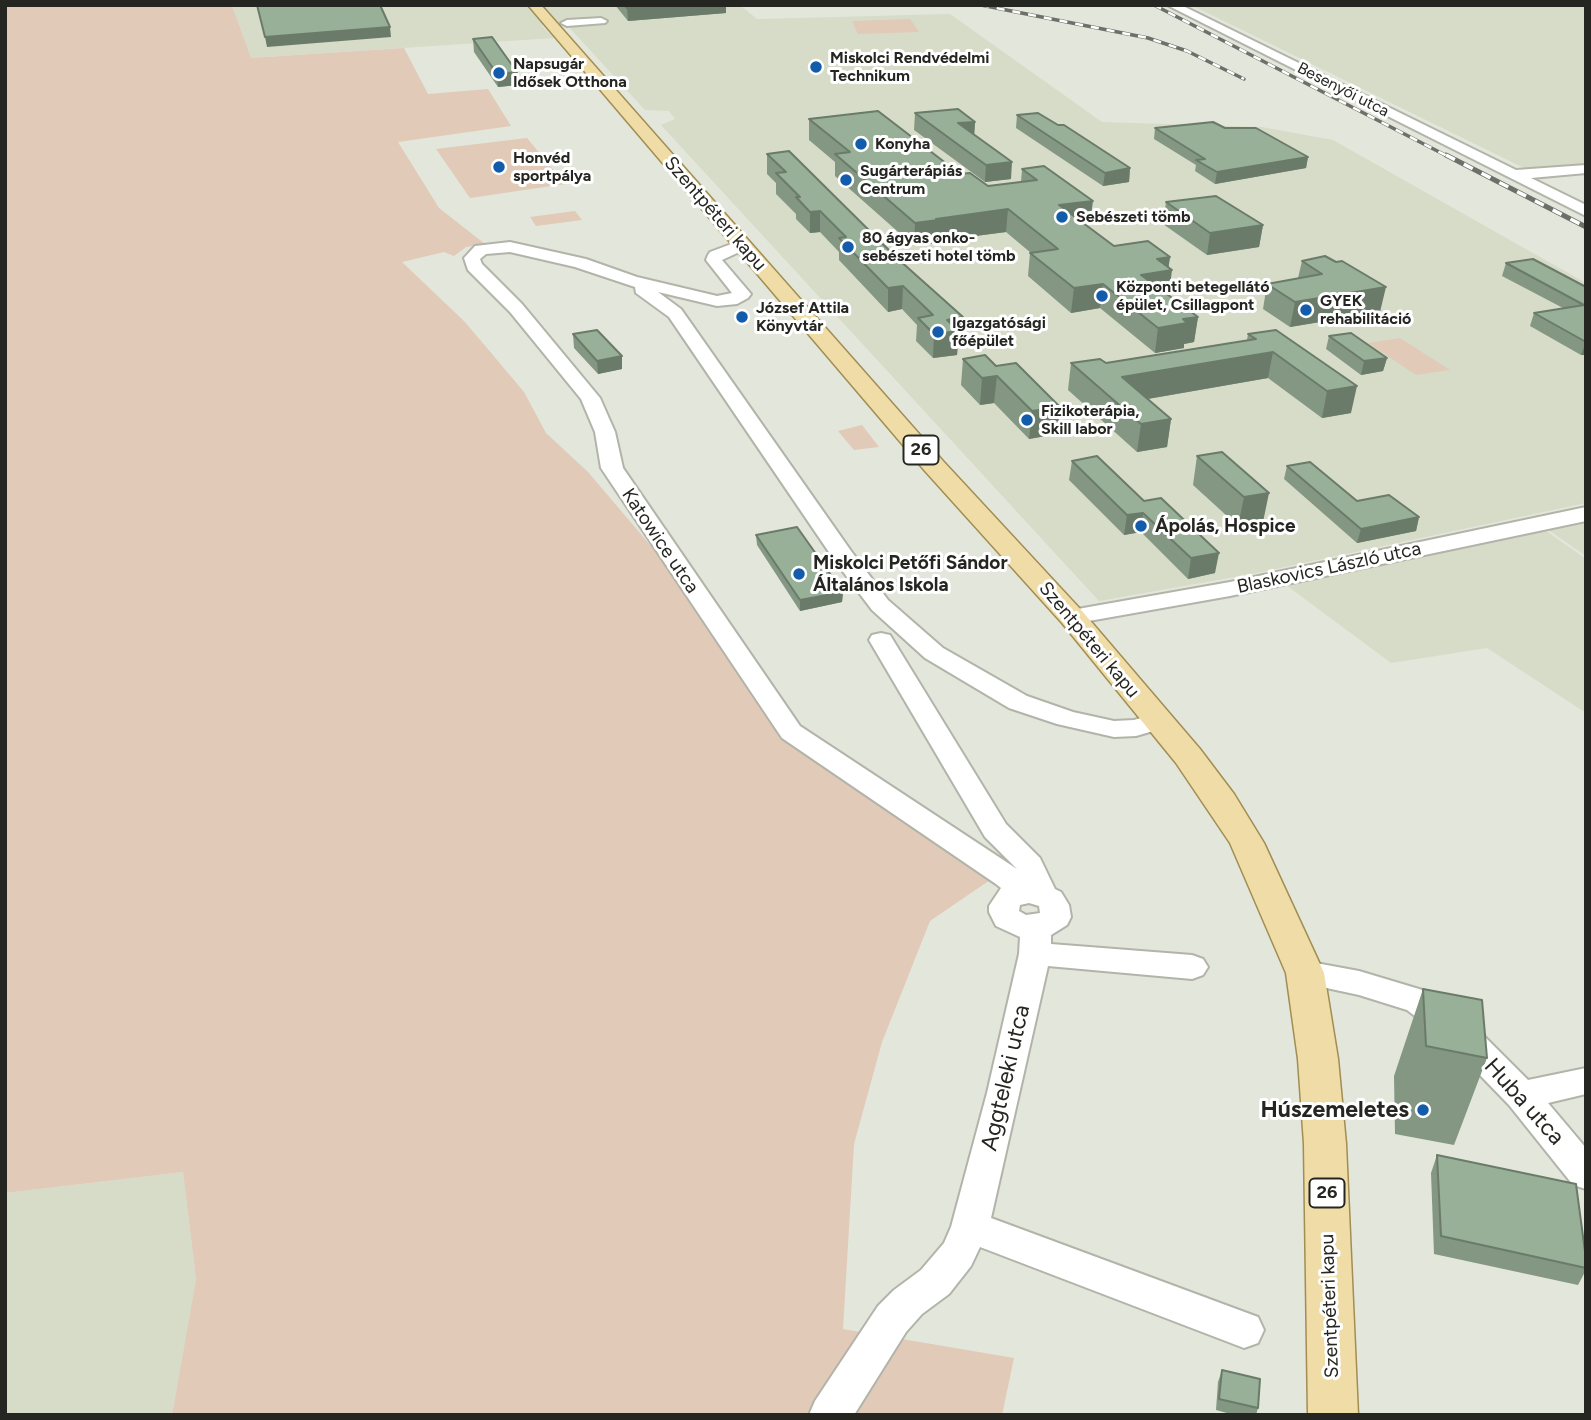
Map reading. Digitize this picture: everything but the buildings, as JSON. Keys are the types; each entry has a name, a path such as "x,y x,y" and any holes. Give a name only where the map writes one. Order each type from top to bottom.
{"main road":[{"name":"Szentpéteri kapu","path":"534,5 934,466 1072,617 1215,793 1247,843 1305,973 1318,1059 1325,1144 1333,1415"}],"street":[{"name":"Besenyői utca","path":"1172,5 1586,211"},
{"path":"568,23 601,21"},
{"path":"1514,175 1586,169"},
{"name":"Katowice utca","path":"742,245 721,252 714,260 742,294 731,300 717,301 632,281 580,263 510,247 481,249 472,258 474,266 516,308 590,398 605,432 612,468 791,732 1007,877 1035,917"},
{"name":"Katowice utca","path":"632,281 675,313 843,556 880,605 904,629 934,653 1018,702 1114,729 1136,729 1158,721"},
{"path":"660,302 665,295 683,294"},
{"name":"Blaskovics László utca","path":"1072,617 1230,589 1586,514"},
{"path":"881,640 925,708 995,830 1030,865 1035,917 1192,967"},
{"name":"Aggteleki utca","path":"830,1415 892,1319 908,1302 935,1282 958,1254 970,1227 1004,1093 1035,917"},
{"name":"Huba utca","path":"1305,973 1359,983 1418,1001 1458,1031 1521,1095 1586,1174"},
{"path":"1521,1095 1586,1081"},
{"path":"970,1227 1244,1330"}],"shaded area":[{"path":"5,5 232,5 251,58 404,48 428,94 488,89 511,126 398,142 439,208 485,244 466,247 454,256 444,252 402,262 465,322 524,392 546,433 588,472 713,619 832,770 990,880 930,921 882,1042 854,1144 843,1329 1014,1358 1002,1415 172,1415 196,1279 183,1172 5,1193"},
{"path":"232,5 740,5 757,19 950,14 1102,122 1262,127 1333,140 1586,283 1586,503 1252,574 1099,601 661,125 675,119 669,111 645,110 567,25 542,26 554,38 251,58"},
{"path":"1191,5 1586,5 1586,164 1524,168"},
{"path":"910,19 919,32 858,34 852,21"},
{"name":"Honvéd sportpálya","path":"527,138 565,184 470,198 436,149"},
{"path":"575,211 582,220 536,226 530,217"},
{"path":"1400,338 1450,370 1416,375 1368,343"},
{"path":"862,425 879,447 854,450 838,431"},
{"path":"1586,518 1586,556 1544,527"},
{"path":"1542,528 1586,559 1586,713 1487,648 1391,663 1286,585"},
{"path":"183,1172 196,1279 172,1415 5,1415 5,1193"}],"railway":[{"path":"981,5 1148,38 1187,51 1244,79"},
{"path":"1154,5 1449,157"},
{"path":"1446,155 1586,227"}],"place":[{"name":"Miskolci Rendvédelmi Technikum","path":"816,67"},
{"name":"Napsugár Idősek Otthona","path":"499,73"},
{"name":"Konyha","path":"861,144"},
{"name":"Honvéd sportpálya","path":"499,167"},
{"name":"Sugárterápiás Centrum","path":"846,180"},
{"name":"Sebészeti tömb","path":"1062,217"},
{"name":"80 ágyas onko- sebészeti hotel tömb","path":"848,247"},
{"name":"Központi betegellátó épület, Csillagpont","path":"1102,296"},
{"name":"GYEK rehabilitáció","path":"1306,310"},
{"name":"József Attila Könyvtár","path":"742,317"},
{"name":"Igazgatósági főépület","path":"938,332"},
{"name":"Fizikoterápia, Skill labor","path":"1027,420"},
{"name":"Ápolás, Hospice","path":"1141,526"},
{"name":"Miskolci Petőfi Sándor Általános Iskola","path":"799,574"},
{"name":"Húszemeletes","path":"1423,1110"}]}
